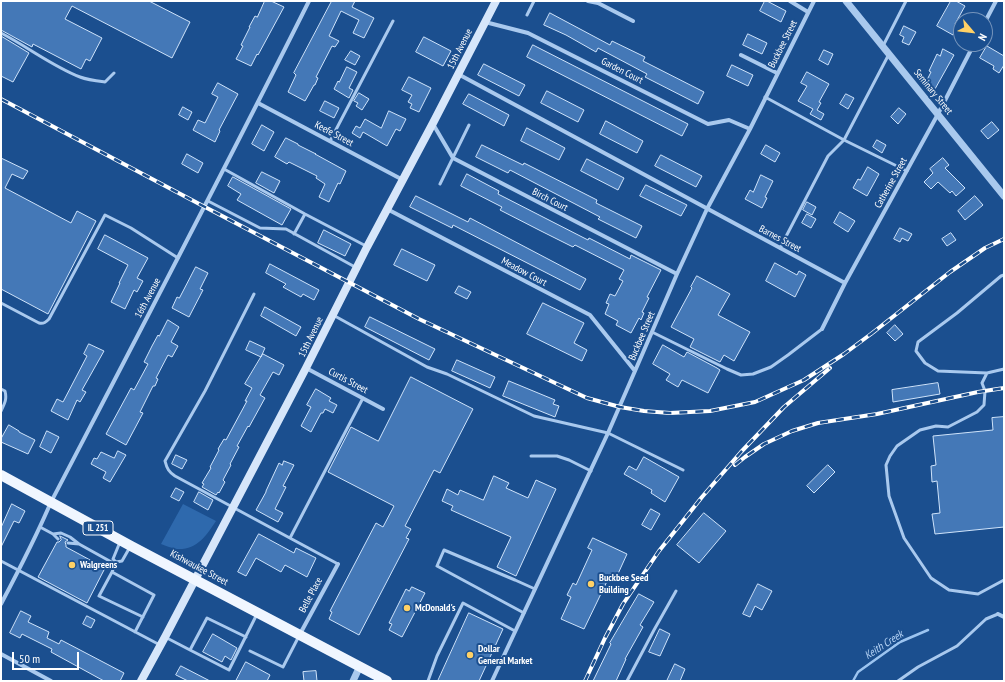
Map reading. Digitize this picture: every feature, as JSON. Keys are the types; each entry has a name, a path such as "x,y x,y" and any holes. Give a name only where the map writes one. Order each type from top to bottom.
{"main road":[{"name":"15th Avenue","path":"141,681 306,368 367,247 496,1"},
{"name":"Kishwaukee Street","path":"1,475 131,546 387,681"}],"street":[{"name":"16th Avenue","path":"1,604 40,527 50,502 208,201 309,1"},
{"path":"589,1 633,21"},
{"path":"790,1 808,12"},
{"name":"Buckbee Street","path":"492,681 591,471 707,209 750,129 814,1"},
{"name":"Seminary Street","path":"846,1 1004,196"},
{"path":"990,12 996,1"},
{"name":"Garden Court","path":"485,22 528,33 708,124 729,120 750,129"},
{"name":"Catherine Street","path":"822,329 845,283 938,114 970,52"},
{"path":"741,55 777,73"},
{"path":"458,74 707,209"},
{"name":"Keefe Street","path":"258,103 403,180"},
{"path":"433,123 453,158"},
{"name":"Birch Court","path":"453,158 677,274"},
{"name":"Meadow Court","path":"387,209 590,315 636,371"},
{"name":"Barnes Street","path":"707,209 845,283"},
{"name":"Curtis Street","path":"306,368 383,409"},
{"name":"Belle Place","path":"300,634 338,564"},
{"path":"998,614 1004,617"},
{"path":"1,654 51,681"},
{"path":"353,681 360,666"}],"lane":[{"path":"527,15 534,1"},
{"path":"882,46 906,1"},
{"path":"330,141 393,22"},
{"path":"1,34 81,78 105,82 114,73"},
{"path":"780,248 828,156 844,140 889,54"},
{"path":"765,97 844,140 907,171"},
{"path":"440,184 469,125"},
{"path":"224,169 367,247"},
{"path":"208,201 260,228 286,229 357,268"},
{"path":"294,234 305,214"},
{"path":"1,303 42,324 50,319 105,215 131,228 178,258"},
{"path":"1004,275 957,314 918,342 916,351 925,363 938,371 986,373 1004,369"},
{"path":"254,294 204,391 165,461 166,467 170,472 338,564"},
{"path":"333,315 426,367 448,374 534,416 608,433 683,470"},
{"path":"652,332 742,375 753,374 771,367 822,329"},
{"path":"986,373 982,383 985,391 984,405 977,412 948,427 936,426 920,430 897,446 886,465 889,496 904,538 931,578 949,590 978,594 1004,580"},
{"path":"1,389 5,391 6,397 5,404 1,411"},
{"path":"290,538 362,398"},
{"path":"531,456 557,456 591,471"},
{"path":"40,527 53,534 58,539"},
{"path":"53,534 61,533 70,537 79,544 115,563 122,561 131,546"},
{"path":"121,540 113,559 115,563 112,572 99,596 143,617"},
{"path":"68,543 79,544"},
{"path":"524,613 437,566 444,550 535,589"},
{"path":"1,561 160,645"},
{"path":"112,572 154,595 135,632"},
{"path":"627,681 676,591"},
{"path":"428,681 437,656 463,603 515,631"},
{"path":"165,637 229,670 258,613"},
{"path":"898,681 918,667 957,646 986,619 998,614"},
{"path":"190,650 207,618 246,637"},
{"path":"250,651 283,667 300,634"}],"shaded area":[{"path":"183,504 216,521 205,537 195,545 184,549 177,549 161,544"}],"building":[{"path":"1,1 149,1 190,22 172,58 72,6 65,19 102,38 90,61 86,59 81,69 33,44 32,47 1,30"},
{"path":"265,1 271,1 284,7 251,66 236,59 243,46 241,45 249,27 255,16 257,17"},
{"path":"332,1 355,1 352,7 374,18 364,38 353,33 359,20 341,11 329,36 339,41 335,47 332,46 316,77 318,78 315,85 305,101 288,92 296,75 294,73"},
{"path":"765,1 786,11 781,22 760,11"},
{"path":"951,1 956,1 965,6 962,12 953,12 953,35 937,26"},
{"path":"550,13 610,45 612,41 645,57 643,61 704,92 698,104 645,77 647,74 598,48 596,52 566,35 544,25"},
{"path":"904,26 916,32 909,45 902,42 904,37 900,35"},
{"path":"748,34 767,43 762,54 743,45"},
{"path":"1,36 29,53 13,82 1,76"},
{"path":"424,37 451,51 443,66 416,52"},
{"path":"533,45 688,124 682,136 527,57"},
{"path":"943,49 954,55 935,89 927,80 931,72 929,71 937,54 940,56"},
{"path":"824,50 833,54 828,65 819,60"},
{"path":"993,50 1004,56 1004,65 999,73 993,69 994,66 980,58 984,52 993,52"},
{"path":"351,51 360,56 355,65 345,60"},
{"path":"484,64 525,85 519,96 478,75"},
{"path":"732,65 753,75 748,86 727,76"},
{"path":"347,67 357,72 349,88 353,90 349,98 334,89"},
{"path":"807,72 829,84 819,102 821,103 817,110 824,114 821,120 810,114 813,109 798,101 807,86 801,83"},
{"path":"409,77 431,88 419,112 410,108 412,104 408,102 412,95 402,90"},
{"path":"218,83 238,94 219,130 220,131 215,142 193,130 198,120 205,123 218,97 212,94"},
{"path":"547,91 584,110 578,122 541,103"},
{"path":"359,93 369,99 362,110 356,106 358,103 354,101"},
{"path":"469,94 509,115 504,126 463,104"},
{"path":"846,94 854,98 848,109 840,104"},
{"path":"325,101 339,108 334,118 320,111"},
{"path":"183,107 192,112 188,120 179,115"},
{"path":"899,108 906,114 898,124 891,117"},
{"path":"389,111 406,119 400,131 396,129 387,146 363,132 360,138 352,133 356,126 360,128 365,119 381,128"},
{"path":"606,121 643,141 637,153 600,134"},
{"path":"992,122 999,130 988,139 981,131"},
{"path":"262,125 274,132 264,151 252,144"},
{"path":"527,128 565,148 559,160 521,141"},
{"path":"286,138 346,171 340,184 338,183 329,202 319,197 325,184 316,178 317,176 289,162 287,164 275,157"},
{"path":"877,140 886,145 882,153 873,147"},
{"path":"482,145 523,165 524,163 597,200 596,203 642,226 636,238 598,219 600,217 510,170 508,173 476,157"},
{"path":"766,145 780,153 775,162 761,154"},
{"path":"187,154 203,163 198,173 182,164"},
{"path":"661,155 702,176 696,187 655,166"},
{"path":"1,158 28,171 23,179 12,174 5,188 71,223 77,211 96,221 48,314 1,289"},
{"path":"943,158 949,165 945,168 965,188 956,196 952,191 950,193 938,182 931,189 924,182 933,173 930,169"},
{"path":"587,159 624,178 618,190 581,171"},
{"path":"868,167 879,174 867,196 853,188"},
{"path":"262,172 280,181 274,193 256,183"},
{"path":"467,174 499,191 498,194 588,240 589,238 630,259 631,255 661,270 647,297 649,298 642,312 644,313 641,320 639,318 631,333 616,325 618,321 605,314 609,304 606,303 610,294 615,296 623,281 619,279 624,270 575,245 573,247 500,210 502,207 461,186"},
{"path":"761,175 773,181 765,197 767,198 762,208 745,199 750,190 753,192"},
{"path":"233,177 291,209 282,225 237,200 241,194 228,186"},
{"path":"646,185 687,205 681,216 640,196"},
{"path":"416,196 468,222 470,218 586,279 580,290 453,225 452,228 410,207"},
{"path":"975,196 983,205 965,220 958,211"},
{"path":"807,202 816,207 812,215 803,210"},
{"path":"840,212 855,221 848,232 834,223"},
{"path":"807,214 816,219 811,228 802,223"},
{"path":"900,228 912,234 908,241 902,238 900,242 894,239"},
{"path":"324,230 351,244 345,256 318,243"},
{"path":"951,233 956,240 947,246 942,239"},
{"path":"105,235 148,258 137,278 143,281 137,292 134,290 125,309 111,302 128,265 98,249"},
{"path":"402,249 435,265 427,281 394,265"},
{"path":"775,263 797,275 799,271 806,275 795,297 766,281"},
{"path":"270,264 319,290 314,300 303,294 301,297 283,287 286,284 266,273"},
{"path":"196,267 208,273 200,289 203,290 189,317 172,308 177,297 179,298"},
{"path":"697,276 730,294 718,315 750,332 734,361 724,355 720,362 690,347 694,339 671,327"},
{"path":"459,286 471,292 467,299 455,293"},
{"path":"543,303 584,323 574,343 587,350 582,361 527,334"},
{"path":"265,307 301,327 296,336 261,316"},
{"path":"370,317 435,349 429,360 365,327"},
{"path":"168,320 179,327 171,342 178,346 172,357 168,355 156,378 158,379 155,386 153,386 140,412 143,413 126,445 106,434 131,388 134,390 148,364 144,362 158,335 159,336"},
{"path":"895,325 903,334 895,341 887,333"},
{"path":"250,341 265,348 261,357 246,350"},
{"path":"89,344 104,351 82,390 86,392 80,402 77,400 68,420 51,411 57,399 63,402 87,356 84,354"},
{"path":"663,345 684,357 687,352 720,370 708,393 682,380 678,387 666,380 670,374 653,364"},
{"path":"263,354 284,365 279,375 273,372 260,395 265,398 237,446 239,447 223,480 225,482 219,493 218,492 216,495 202,487 204,484 202,483 211,468 210,467 219,450 218,449 224,439 226,440 247,401 245,401 252,388 245,384"},
{"path":"457,360 495,377 490,388 452,371"},
{"path":"411,377 473,409 440,473 434,470 405,526 411,529 406,538 409,539 359,635 329,619 332,612 330,611 376,523 383,527 394,506 328,472 351,427 378,441"},
{"path":"509,381 555,400 553,404 559,406 555,417 503,396"},
{"path":"938,383 940,394 893,402 892,390"},
{"path":"316,389 331,398 329,401 337,405 333,413 325,409 323,413 321,413 311,432 301,426 311,407 307,405"},
{"path":"1004,417 1004,527 935,534 932,514 940,513 937,481 932,482 931,466 936,465 933,436 993,430 992,418"},
{"path":"9,425 35,440 28,454 1,442 1,439"},
{"path":"47,431 59,437 51,453 40,447"},
{"path":"118,451 126,455 110,482 103,478 106,472 91,464 94,458 97,459 101,452 114,458"},
{"path":"176,455 187,460 182,469 172,464"},
{"path":"644,457 679,477 665,502 651,493 652,490 624,474 629,466 636,470"},
{"path":"284,461 294,465 283,486 286,487 275,509 283,513 278,522 256,510 279,463 282,465"},
{"path":"828,465 835,472 814,493 807,486"},
{"path":"494,476 509,483 506,488 528,498 536,480 556,489 516,576 497,567 511,537 451,510 453,506 442,501 447,489 458,495 460,490 483,500"},
{"path":"176,488 184,492 179,501 171,497"},
{"path":"199,492 213,500 208,510 194,502"},
{"path":"12,504 25,511 19,523 14,521 1,547 1,528"},
{"path":"651,509 660,514 651,530 642,525"},
{"path":"704,513 726,531 699,563 677,545"},
{"path":"259,534 294,553 296,548 316,558 307,577 285,565 281,572 256,558 246,576 238,572"},
{"path":"60,536 68,540 65,542 66,547 105,568 87,603 38,577 57,542 61,540"},
{"name":"Buckbee Seed Building","path":"593,538 627,554 617,576 611,573 584,629 561,619 571,597 567,595 573,583 576,585 592,550 588,548"},
{"path":"758,584 772,591 762,610 755,606 750,617 743,614"},
{"name":"McDonald's","path":"412,587 425,593 402,637 389,630 392,624 389,623 406,589 409,591"},
{"path":"639,594 654,602 640,625 643,627 625,659 616,681 593,681 611,644 610,643"},
{"path":"21,611 31,616 28,622 49,632 47,638 59,644 61,640 124,673 120,681 104,681 51,652 52,649 22,634 20,638 10,633"},
{"name":"Dollar General Market","path":"469,613 503,629 479,681 438,681"},
{"path":"87,616 95,620 91,628 83,624"},
{"path":"660,629 670,634 660,656 649,652"},
{"path":"213,634 237,648 231,660 225,656 222,662 203,652"},
{"path":"246,662 270,675 267,681 236,681"},
{"path":"675,664 685,669 680,681 667,681"},
{"path":"181,666 210,681 188,681 176,675"},
{"path":"316,671 317,681 304,681 303,672"}],"waterway":[{"name":"Keith Creek","path":"853,681 858,672 900,642 928,630"}],"railway":[{"path":"1,99 419,319 587,398 620,407 670,413 710,411 755,402 804,380 844,354 875,331"},
{"path":"871,334 950,272 985,248 1004,239"},
{"path":"585,681 623,604 659,551 702,497 741,452 784,407 830,368"},
{"path":"735,465 764,444 792,431 818,423 877,414 978,392 1004,388"}],"place":[{"name":"Walgreens","path":"72,565"},
{"name":"Buckbee Seed Building","path":"591,584"},
{"name":"McDonald's","path":"407,608"},
{"name":"Dollar General Market","path":"470,655"}]}
